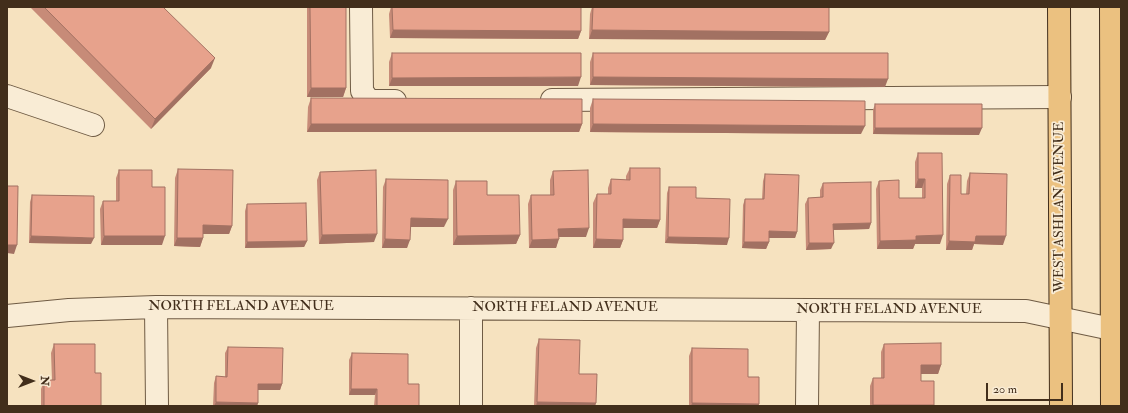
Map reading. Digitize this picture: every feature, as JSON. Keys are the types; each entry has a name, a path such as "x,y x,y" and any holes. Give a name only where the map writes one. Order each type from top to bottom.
{"main road":[{"name":"WEST ASHLAN AVENUE","path":"1059,7 1061,406"},
{"path":"1111,7 1116,330 1112,406"}],"street":[{"path":"361,7 362,91 369,101 417,101"},
{"path":"7,96 93,125"},
{"path":"537,100 1060,97"},
{"path":"156,307 157,406"},
{"name":"NORTH FELAND AVENUE","path":"7,316 69,310 156,307 1026,311 1116,330"},
{"path":"471,308 471,406"},
{"path":"807,406 808,310"}],"building":[{"path":"44,7 163,7 215,58 155,119"},
{"path":"310,7 346,7 346,88 311,88"},
{"path":"392,7 581,7 581,31 393,30"},
{"path":"593,7 829,7 829,32 592,30"},
{"path":"392,53 581,53 581,77 392,78"},
{"path":"593,53 888,53 888,79 593,77"},
{"path":"311,98 582,99 582,124 311,124"},
{"path":"593,99 865,101 865,126 593,124"},
{"path":"875,104 982,104 982,128 875,128"},
{"path":"918,153 942,153 943,235 916,236 916,240 880,241 879,181 899,180 899,198 925,198 925,179 918,179"},
{"path":"630,168 660,168 660,220 623,219 623,240 596,239 597,194 611,194 611,179 630,180"},
{"path":"178,169 233,170 232,226 203,225 203,238 177,238"},
{"path":"119,170 152,170 152,187 165,187 165,236 104,236 103,201 119,201"},
{"path":"376,170 377,234 322,235 320,172"},
{"path":"588,170 589,228 558,229 559,239 532,240 531,195 554,195 553,171"},
{"path":"970,173 1007,174 1006,236 976,236 975,242 949,241 950,175 961,175 961,194 969,194"},
{"path":"765,174 799,175 797,232 769,231 769,242 744,242 745,199 764,199"},
{"path":"386,179 448,180 448,219 411,218 410,240 385,239"},
{"path":"456,181 487,181 487,195 519,195 520,235 457,236"},
{"path":"871,182 871,223 833,224 834,243 809,243 808,198 823,197 823,183"},
{"path":"7,186 18,186 17,245 7,245"},
{"path":"669,187 696,187 696,198 730,199 729,238 668,237"},
{"path":"32,195 94,196 94,238 31,236"},
{"path":"306,203 307,241 247,242 247,204"},
{"path":"539,339 580,340 579,374 597,374 596,403 537,402"},
{"path":"941,343 941,365 921,365 921,381 934,381 934,405 873,405 873,378 884,378 884,344"},
{"path":"54,344 95,344 95,373 101,373 101,406 44,406 44,380 55,380"},
{"path":"228,347 283,348 282,384 258,384 258,403 216,402 216,376 227,377"},
{"path":"692,348 748,349 748,377 759,377 759,404 692,403"},
{"path":"352,353 408,354 408,384 419,384 419,406 377,406 377,389 351,389"}]}
